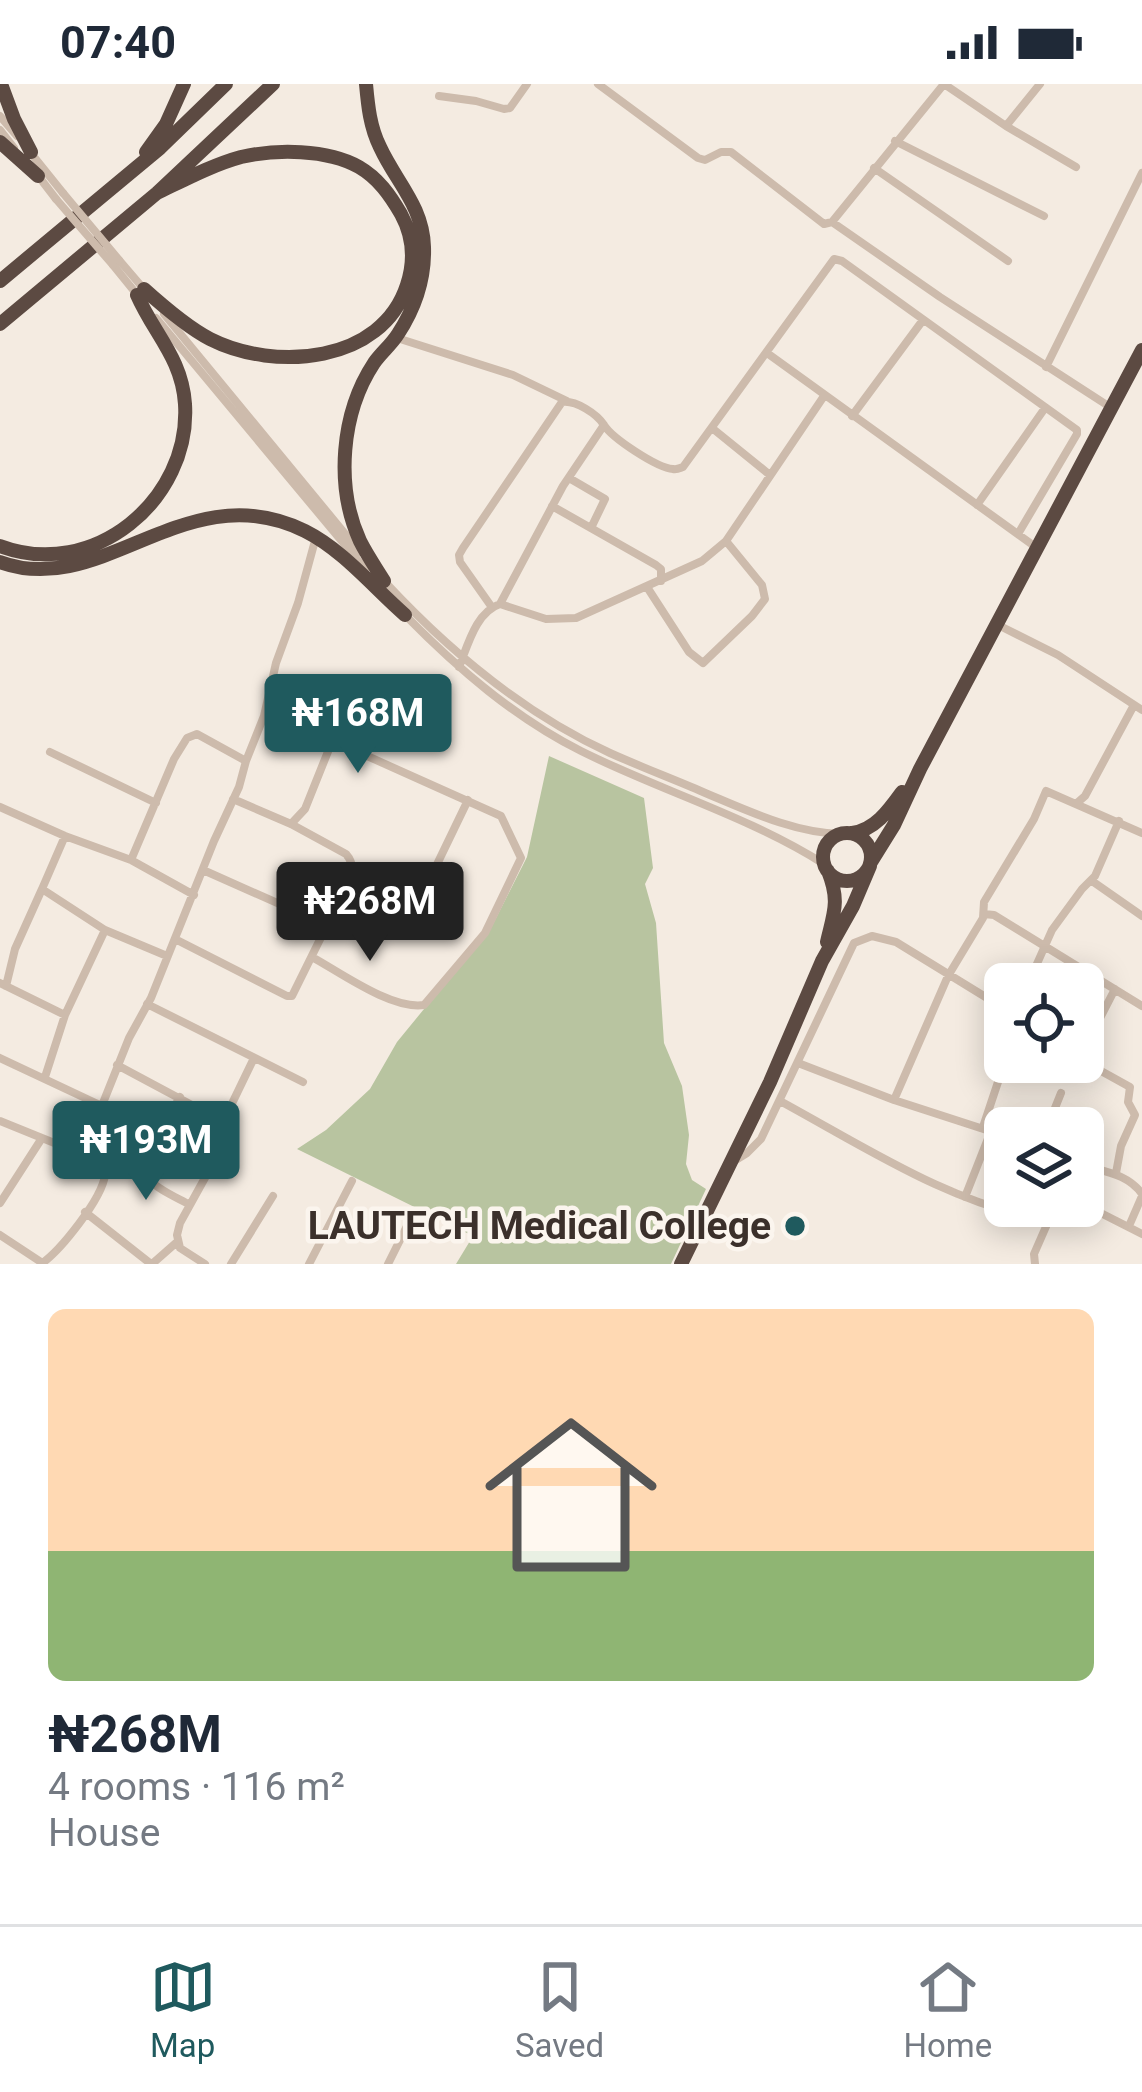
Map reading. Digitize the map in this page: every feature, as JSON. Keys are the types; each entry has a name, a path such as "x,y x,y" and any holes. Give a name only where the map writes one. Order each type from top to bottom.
{"highway":[{"path":"1,84 31,152"},
{"path":"132,171 166,124 184,84"},
{"path":"0,280 132,171 226,84"},
{"path":"0,324 157,193 273,84"},
{"path":"366,84 369,117 380,148 415,206 424,244 417,298 355,400 344,456 349,503 360,541 384,580"},
{"path":"0,142 38,176"},
{"path":"141,292 210,339 291,358 355,344 382,328 401,299 412,264 408,227 389,193 358,166 338,159 282,152 240,158 157,193"},
{"path":"0,546 39,554 95,545 135,521 172,475 186,407 170,348 141,292"},
{"path":"826,868 834,878 850,881 865,874 1142,350"},
{"path":"0,562 48,570 85,562 181,524 214,516 245,516 272,520 316,537 405,615"},
{"path":"822,961 837,902 825,848 836,836 861,832 877,821 920,769"},
{"path":"681,1264 770,1082 822,961 861,889 870,864 867,843 846,833"}],"street":[{"path":"439,95 504,110 526,84"},
{"path":"598,84 698,158 731,152 824,224 832,222 944,84 1076,167"},
{"path":"1006,126 1040,84"},
{"path":"0,116 60,196 384,580 461,663"},
{"path":"0,130 60,196"},
{"path":"895,141 1044,216"},
{"path":"874,168 1008,261"},
{"path":"1046,367 1142,173"},
{"path":"832,222 1112,408"},
{"path":"396,338 513,375 600,419 614,438 677,470 834,260 842,261 1073,427 1077,434 1018,534"},
{"path":"141,292 405,615 521,716 774,835 826,868"},
{"path":"852,416 923,320"},
{"path":"767,352 1037,548"},
{"path":"567,401 459,555 495,605 563,620 661,581 702,561 726,541 824,396"},
{"path":"977,505 1045,408"},
{"path":"461,663 483,614 495,605 604,425"},
{"path":"712,428 770,475"},
{"path":"569,478 605,499 591,528"},
{"path":"552,506 662,569 661,581"},
{"path":"79,1153 194,895 255,743 316,537"},
{"path":"647,587 689,652 703,663 764,599 762,585 726,541"},
{"path":"997,624 1058,655 1138,707 1077,803"},
{"path":"264,716 356,751 500,816 520,857 485,933 424,1005 413,1007 383,996 312,957"},
{"path":"131,860 174,759 192,735 246,761"},
{"path":"230,753 255,743"},
{"path":"290,824 305,808 332,744"},
{"path":"50,752 157,803"},
{"path":"637,770 815,831 846,833"},
{"path":"894,1100 948,976 1046,791 1142,833"},
{"path":"175,939 287,996 296,992 340,900 346,897 353,868 346,854 233,800"},
{"path":"346,897 401,920 414,913 468,800"},
{"path":"0,807 131,860 194,895"},
{"path":"1038,963 1052,930 1092,880 1120,821"},
{"path":"64,836 3,985 65,1015"},
{"path":"203,870 327,925"},
{"path":"1092,880 1142,916"},
{"path":"42,889 105,930 167,956"},
{"path":"984,914 994,915 1142,1006"},
{"path":"45,1078 65,1015 105,930"},
{"path":"729,1164 761,1139 854,943 872,936 896,942 984,997"},
{"path":"1104,1011 1115,989"},
{"path":"147,1004 303,1082"},
{"path":"0,1058 102,1106"},
{"path":"202,1263 177,1242 180,1223 227,1138 225,1118 254,1058"},
{"path":"797,1063 984,1128"},
{"path":"117,1065 225,1118"},
{"path":"1104,1073 1130,1088 1128,1102 1135,1115 1121,1146 1116,1173"},
{"path":"1055,1107 1061,1093"},
{"path":"180,1097 146,1169 151,1181 190,1205"},
{"path":"780,1101 984,1203"},
{"path":"0,1121 79,1153 103,1171 106,1180 47,1261 41,1263 0,1235"},
{"path":"0,1202 42,1138"},
{"path":"965,1197 984,1138"},
{"path":"1104,1170 1141,1190 1129,1226"},
{"path":"309,1264 352,1180"},
{"path":"231,1264 273,1196"},
{"path":"85,1212 151,1264 177,1242"},
{"path":"388,1264 414,1212"},
{"path":"1104,1214 1142,1234"},
{"path":"1034,1264 1045,1227"}],"green space":[{"path":"549,756 644,798 653,868 645,884 656,923 664,1043 682,1086 689,1135 686,1164 692,1180 706,1189 671,1264 456,1264 473,1236 297,1149 326,1130 370,1089 397,1042 492,926 527,857"}],"place":[{"name":"LAUTECH Medical College","path":"795,1226"}]}
